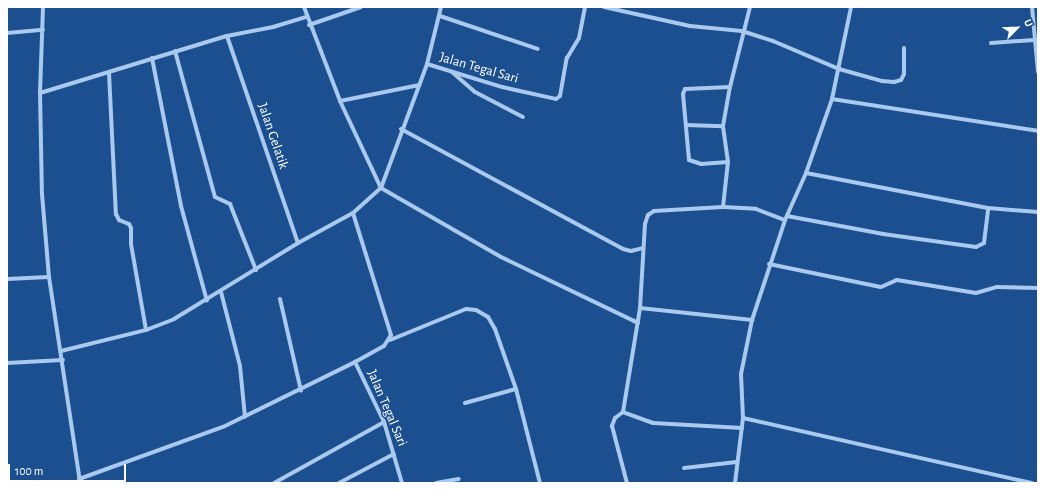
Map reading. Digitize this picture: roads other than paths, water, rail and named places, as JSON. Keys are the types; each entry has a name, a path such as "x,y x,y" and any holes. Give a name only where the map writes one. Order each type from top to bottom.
{"street":[{"path":"43,7 40,93 42,194 50,277 80,481 245,417 300,391 355,362"},
{"path":"304,7 309,25 340,101 372,172 381,188 501,257 638,323"},
{"path":"309,25 361,7"},
{"path":"426,64 440,16 441,7"},
{"name":"Jalan Tegal Sari","path":"61,351 146,330 174,319 207,301 298,243 354,213 381,188 401,129 426,64 556,99 560,96 567,58 579,38 585,7"},
{"path":"604,7 690,26 742,32 773,41 839,69 894,82 904,74 904,48"},
{"path":"723,207 728,162 723,126 742,32 750,7"},
{"path":"735,483 742,428 741,374 752,320 769,264 786,218 806,173 832,99 851,7"},
{"path":"1032,7 1038,72"},
{"path":"440,16 538,49"},
{"path":"40,93 227,36 273,27 306,17"},
{"path":"7,33 42,30"},
{"name":"Jalan Gelatik","path":"227,36 298,243"},
{"path":"991,42 1034,40"},
{"path":"175,51 215,197 230,204 256,270"},
{"path":"152,58 181,206 207,301"},
{"path":"452,72 475,92 523,117"},
{"path":"109,73 116,214 119,220 129,224 131,228 131,244 146,330"},
{"path":"340,101 419,85"},
{"path":"728,162 701,164 689,160 683,94 685,90 730,87"},
{"path":"832,99 1038,131"},
{"path":"686,125 723,126"},
{"path":"401,129 624,249 631,251 643,248"},
{"path":"806,173 988,208 1038,212"},
{"path":"627,483 612,426 615,418 623,412 640,308 646,219 654,210 723,207 760,210 786,218 976,247 984,243 988,208"},
{"path":"354,213 390,325 390,340"},
{"path":"769,264 881,287 897,280 976,293 996,287 1038,288"},
{"path":"7,279 50,277"},
{"path":"221,292 240,366 245,417"},
{"path":"280,299 300,391"},
{"path":"640,308 752,320"},
{"name":"Jalan Tegal Sari","path":"402,483 384,422 355,362 379,349 390,340 459,311 471,309 481,312 495,329 516,390 540,483"},
{"path":"7,363 63,360"},
{"path":"465,403 516,390"},
{"path":"623,412 653,423 742,428"},
{"path":"742,418 1032,483"},
{"path":"274,483 384,422"},
{"path":"339,483 394,454"},
{"path":"684,468 737,462"},
{"path":"436,483 458,479"}]}
